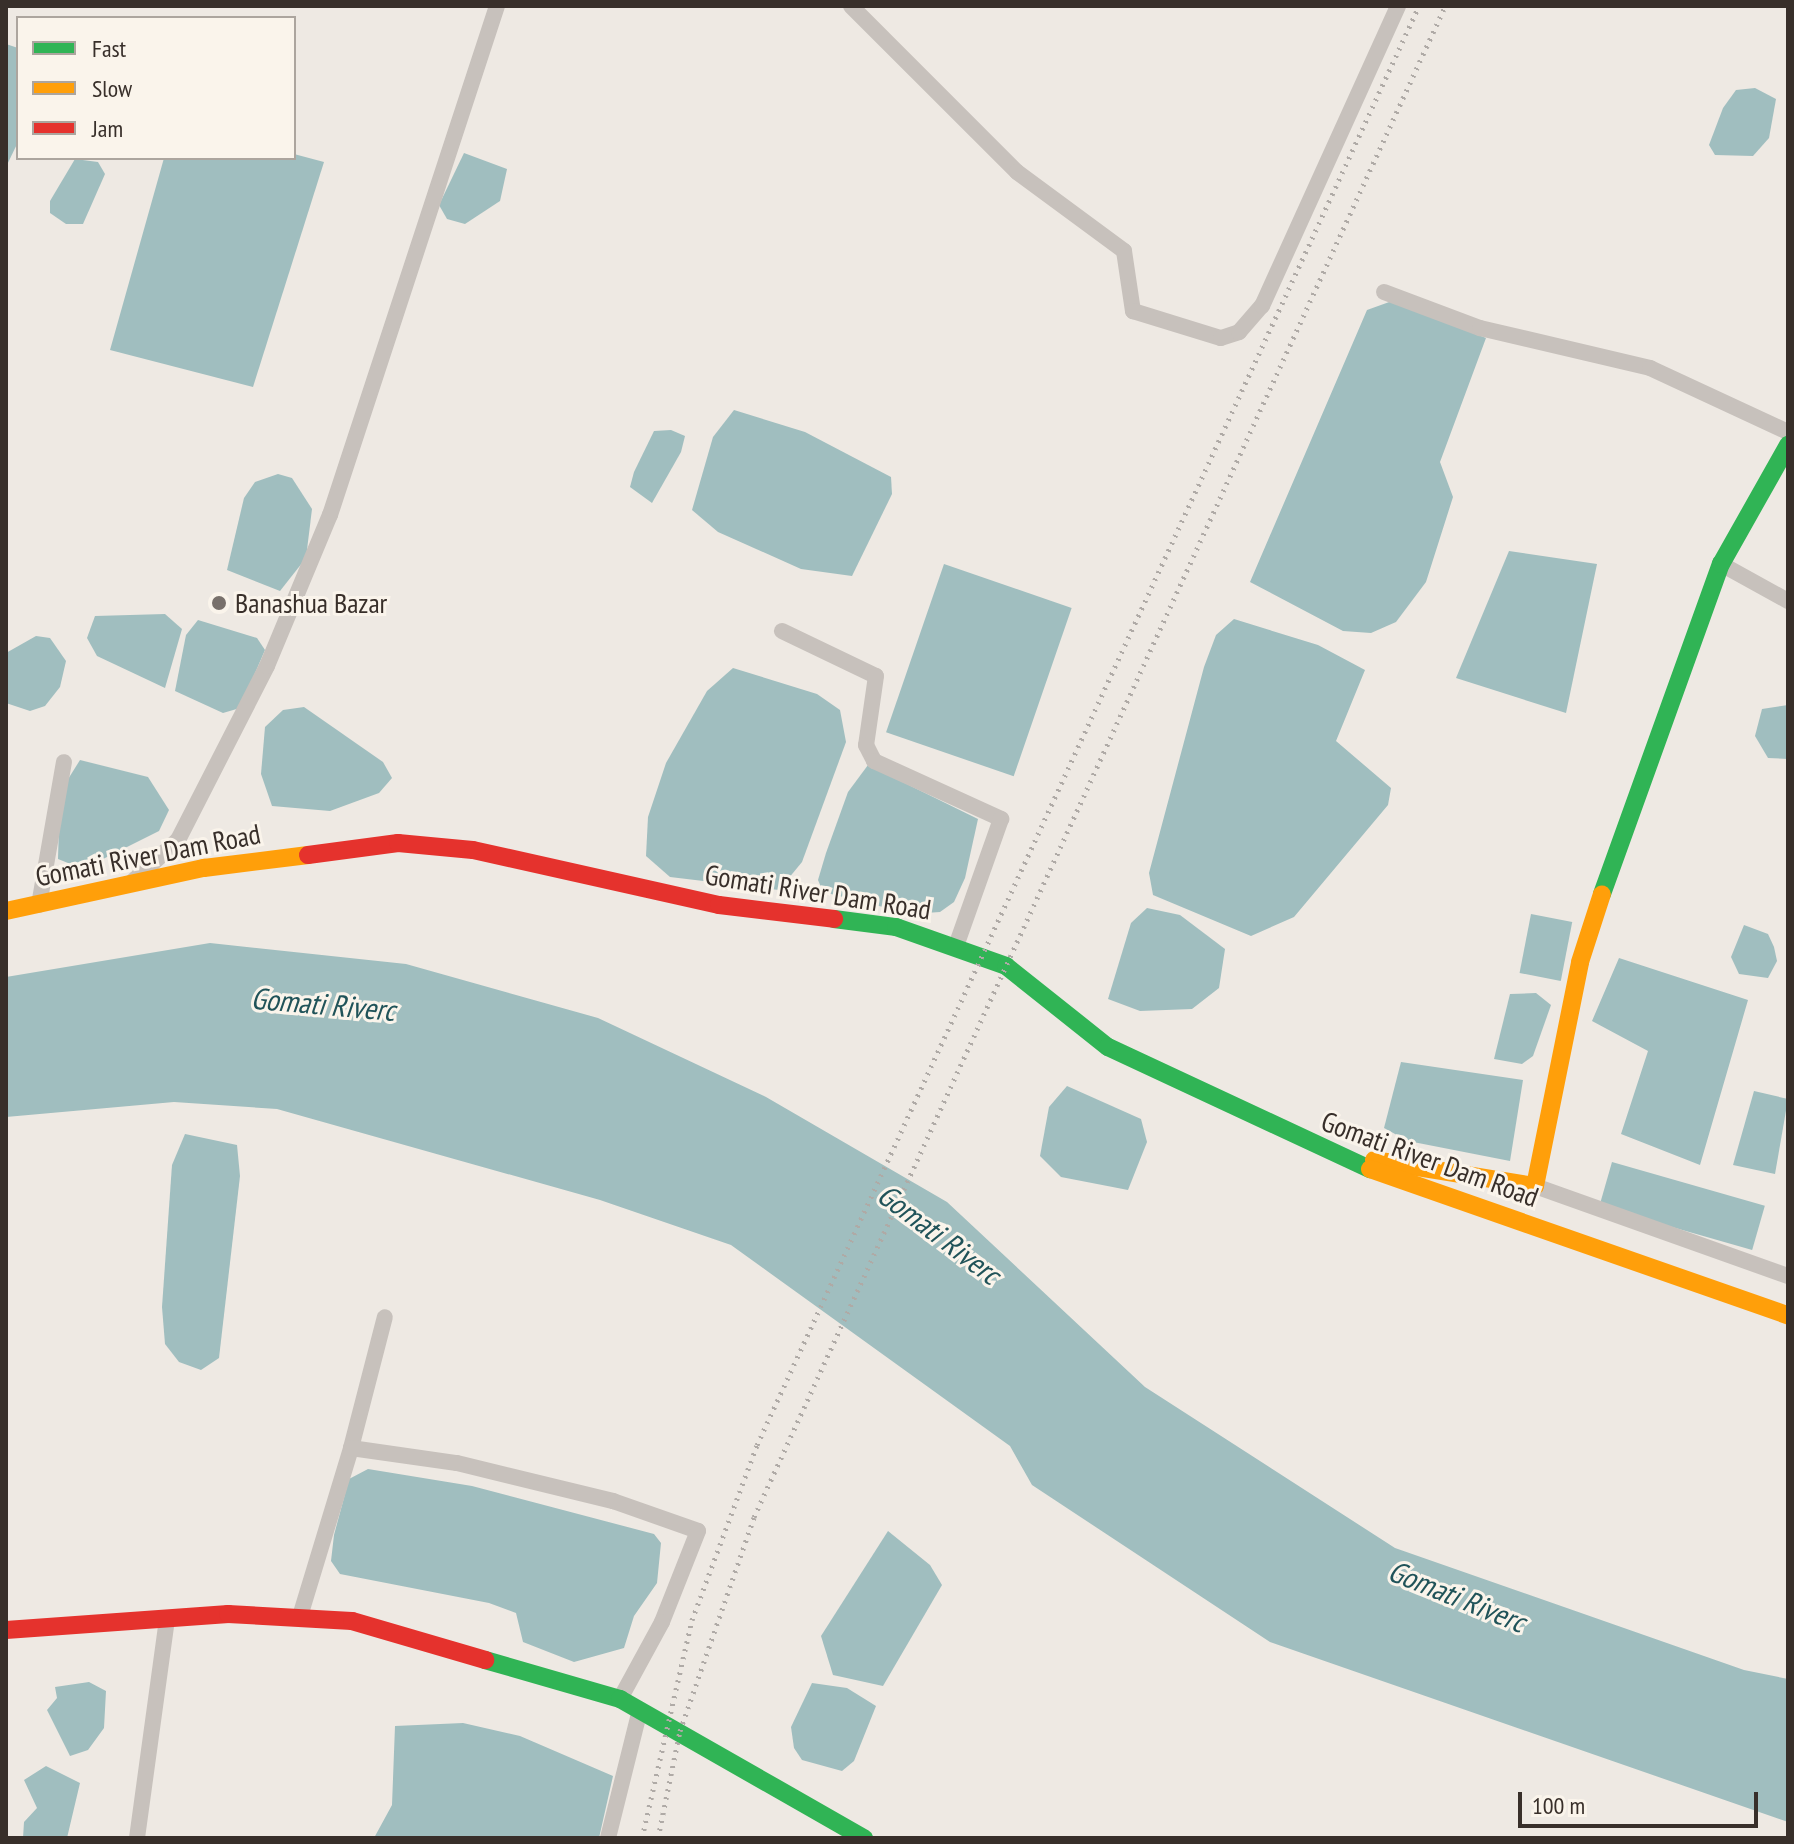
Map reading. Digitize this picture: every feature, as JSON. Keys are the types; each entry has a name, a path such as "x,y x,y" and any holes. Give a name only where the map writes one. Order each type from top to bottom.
{"street":[{"path":"130,884 178,840 273,652 330,515 497,6"},
{"path":"851,6 1017,172 1124,251 1133,311 1221,338 1239,332 1262,306 1398,6"},
{"path":"1384,292 1480,328 1650,368 1788,432"},
{"path":"1535,1186 1580,962 1721,564 1788,445"},
{"path":"1721,564 1788,601"},
{"path":"782,631 876,676 866,745 874,761 1001,819 956,946"},
{"path":"39,905 64,762"},
{"name":"Gomati River Dam Road","path":"6,911 130,884 384,844 445,846 719,905 896,927 956,946 1025,976 1108,1047 1319,1151 1788,1315"},
{"path":"1319,1151 1535,1186 1788,1276"},
{"path":"301,1613 351,1448 385,1317"},
{"path":"351,1448 457,1463 698,1531 662,1622 620,1699"},
{"path":"6,1630 167,1618 301,1613 352,1621 620,1699 864,1838"},
{"path":"137,1838 167,1618"},
{"path":"608,1838 640,1710"}],"water":[{"path":"6,44 16,47 16,146 6,167"},
{"path":"1755,88 1776,99 1769,138 1753,156 1715,155 1709,145 1723,108 1736,90"},
{"path":"464,153 507,169 500,201 465,224 447,219 439,205"},
{"path":"296,155 324,162 253,387 110,350 163,160 296,160"},
{"path":"74,160 98,162 105,174 83,224 66,224 50,213 50,201"},
{"path":"1392,301 1486,338 1440,462 1453,497 1426,582 1396,622 1371,633 1343,631 1250,582 1367,310"},
{"path":"734,410 805,432 891,477 892,494 852,576 801,569 718,532 692,510 713,437"},
{"path":"671,430 685,436 681,452 652,503 630,487 654,431"},
{"path":"278,474 292,478 312,509 306,558 280,591 227,570 244,498 255,482"},
{"path":"1509,551 1597,564 1566,713 1456,678"},
{"path":"944,564 1072,608 1014,776 886,732"},
{"path":"165,614 182,629 165,688 97,656 87,638 95,616"},
{"path":"1234,619 1318,645 1365,670 1336,741 1391,788 1388,805 1294,917 1251,936 1153,895 1149,873 1204,667 1216,635"},
{"path":"198,620 257,638 265,650 240,708 223,713 175,691 186,635"},
{"path":"36,636 50,638 66,661 60,687 45,706 30,711 6,703 6,653"},
{"path":"733,668 817,694 840,710 846,742 802,862 779,890 670,877 646,856 648,817 666,763 707,691"},
{"path":"1788,705 1788,759 1768,758 1755,736 1762,709"},
{"path":"304,707 383,762 392,778 379,793 330,811 272,806 261,774 265,727 283,710"},
{"path":"80,760 148,777 169,810 159,831 83,869 58,859 60,792"},
{"path":"868,765 978,819 965,878 954,902 940,912 911,914 823,892 818,880 826,853 848,792"},
{"path":"1147,908 1180,915 1225,949 1219,988 1192,1009 1140,1011 1108,999 1131,923"},
{"path":"1531,914 1572,922 1561,981 1520,973"},
{"path":"1744,925 1768,934 1774,947 1777,961 1768,978 1739,974 1731,957"},
{"name":"Gomati Riverc","path":"210,943 406,964 598,1018 766,1097 947,1202 1145,1387 1395,1548 1744,1670 1788,1679 1788,1822 1270,1642 1032,1485 1010,1446 731,1245 600,1200 277,1109 174,1102 6,1117 6,977"},
{"path":"1619,958 1748,1000 1700,1165 1621,1134 1648,1051 1592,1021"},
{"path":"1536,993 1551,1005 1533,1056 1522,1064 1494,1059 1510,994"},
{"path":"1401,1062 1523,1080 1510,1161 1408,1141 1384,1128"},
{"path":"1067,1086 1141,1119 1147,1142 1128,1190 1061,1177 1040,1156 1049,1107"},
{"path":"1754,1091 1788,1099 1775,1174 1733,1165"},
{"path":"185,1134 237,1145 240,1176 219,1358 201,1370 179,1362 165,1344 162,1307 172,1165"},
{"path":"1612,1162 1765,1206 1752,1250 1599,1206"},
{"path":"368,1469 472,1486 654,1534 661,1543 657,1583 634,1616 624,1648 574,1662 523,1642 516,1613 489,1603 340,1574 331,1561 334,1535 349,1479"},
{"path":"888,1531 930,1565 942,1585 883,1686 833,1675 821,1636"},
{"path":"89,1682 106,1691 104,1728 88,1750 70,1756 47,1710 57,1698 55,1687"},
{"path":"812,1683 847,1688 876,1706 854,1761 842,1771 802,1760 794,1748 791,1727"},
{"path":"463,1723 520,1736 613,1776 599,1838 374,1838 392,1805 395,1726"},
{"path":"46,1766 80,1783 67,1838 23,1838 24,1822 37,1808 24,1780"}],"railway":[{"path":"642,1838 692,1620 757,1445 1419,6"},
{"path":"658,1838 680,1731 754,1517 1445,6"}],"traffic: fast":[{"path":"1602,894 1721,564 1788,445"},
{"path":"834,919 896,927 1006,966 1108,1047 1370,1169"},
{"path":"485,1660 620,1699 864,1838"}],"traffic: slow":[{"path":"6,911 204,868 308,855"},
{"path":"1374,1160 1535,1186 1580,962 1602,894"},
{"path":"1370,1169 1788,1315"}],"traffic: jam":[{"path":"308,855 398,843 473,850 719,905 834,919"},
{"path":"6,1630 228,1614 352,1621 485,1660"}],"place":[{"name":"Banashua Bazar","path":"219,603"}]}
